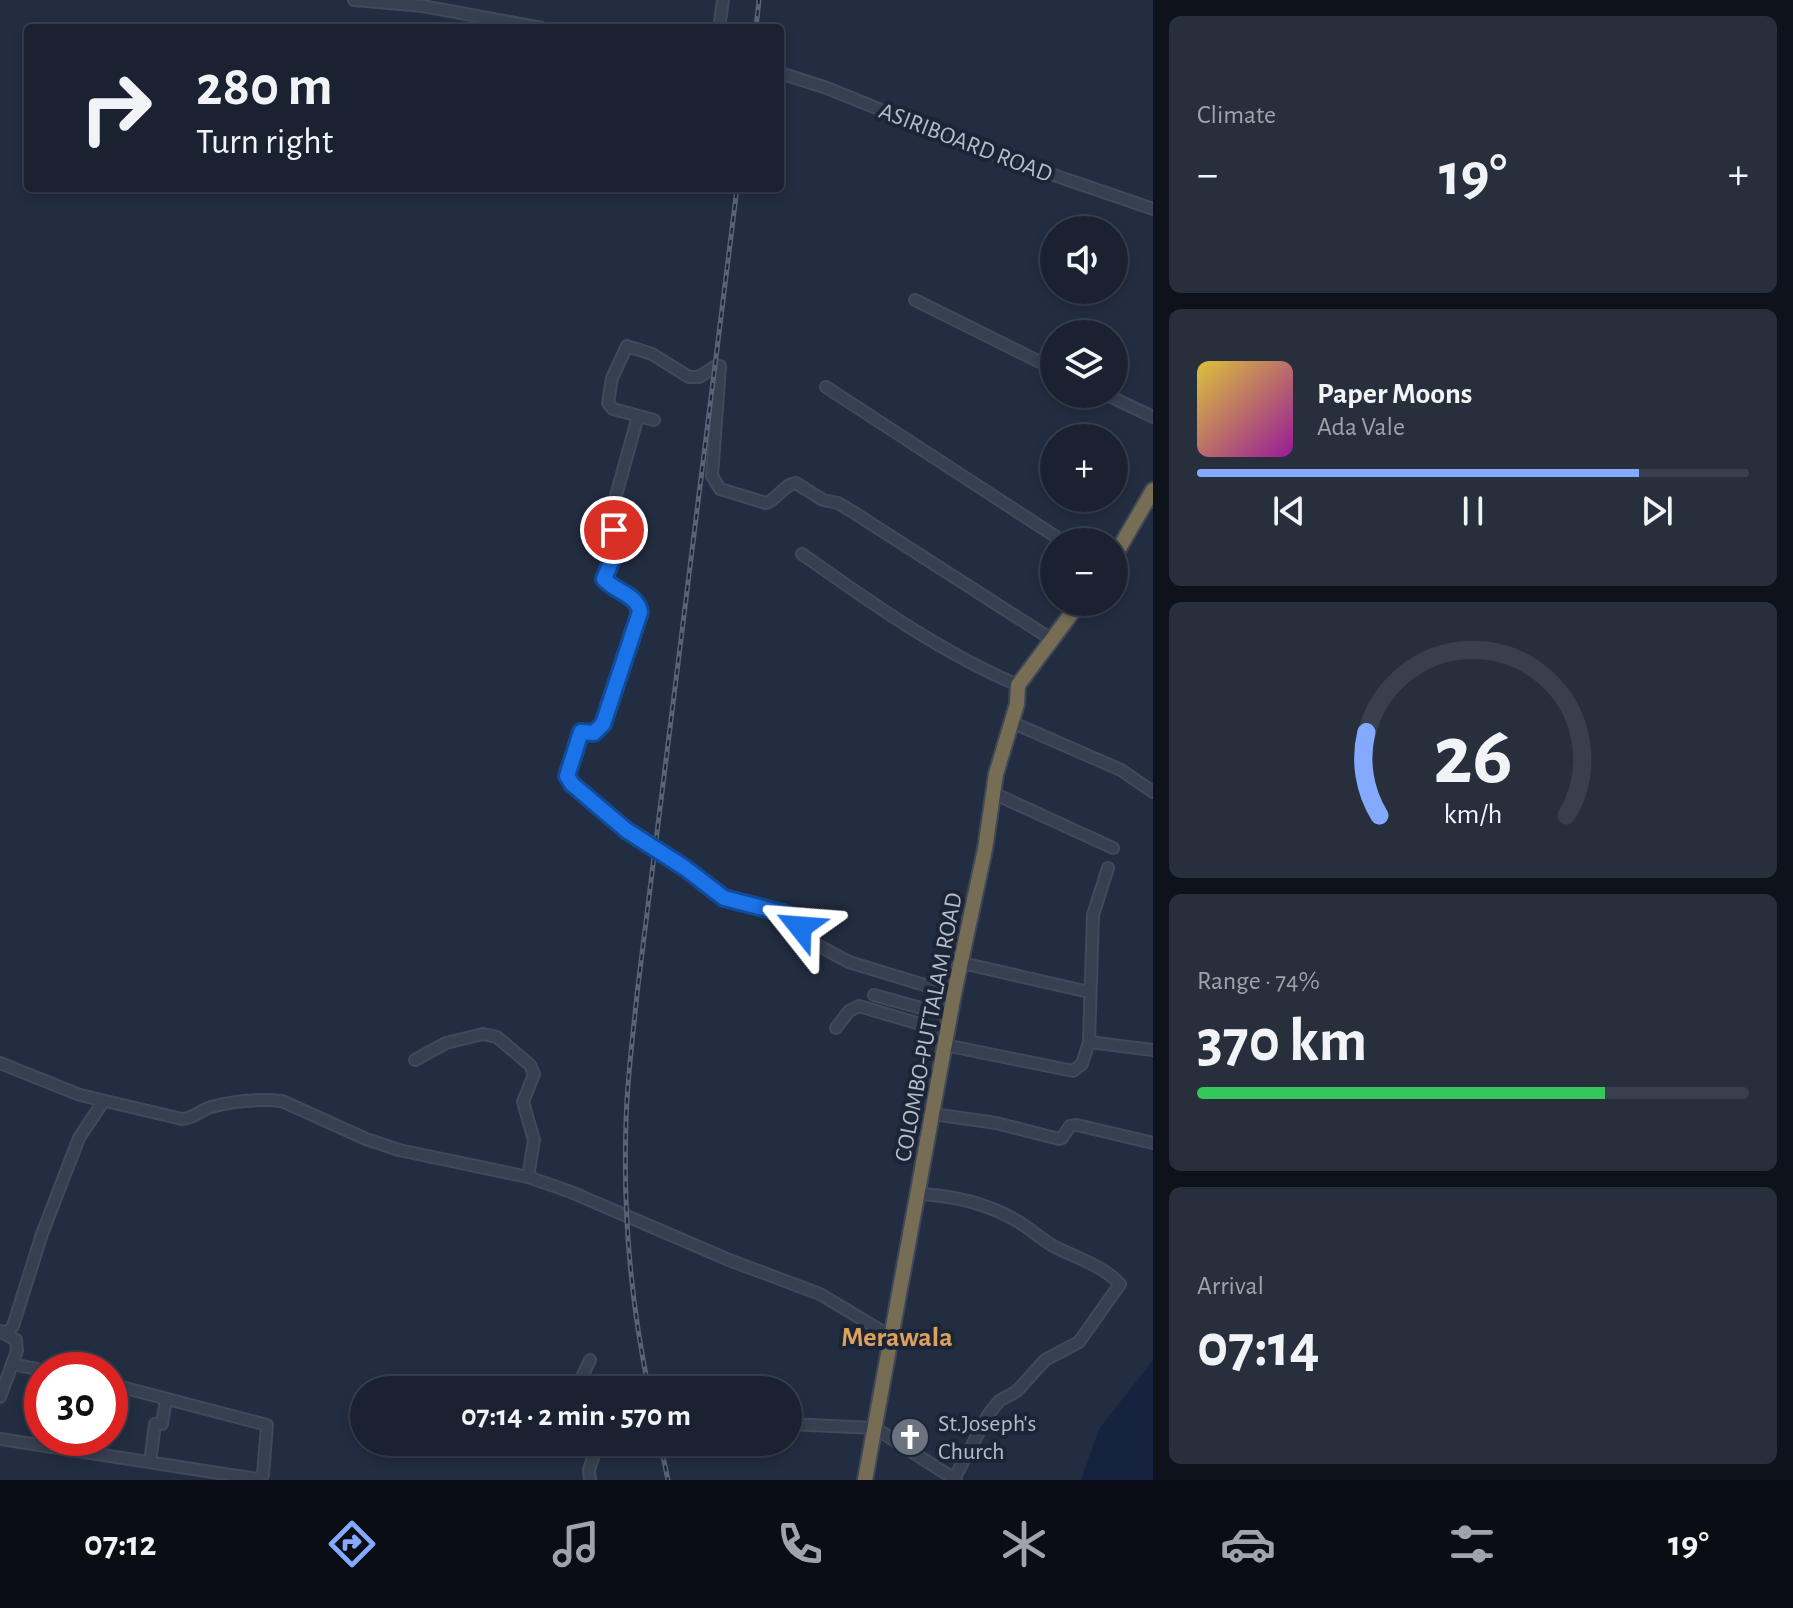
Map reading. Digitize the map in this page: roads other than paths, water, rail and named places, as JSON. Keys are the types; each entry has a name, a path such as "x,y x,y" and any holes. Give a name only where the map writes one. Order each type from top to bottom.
{"highway":[{"path":"1128,533 1153,490"},
{"name":"COLOMBO-PUTTALAM ROAD","path":"865,1480 954,994 985,849 993,793 1017,704 1018,685 1069,616"}],"street":[{"path":"354,0 423,6 520,24"},
{"path":"720,24 723,0"},
{"name":"ASIRIBOARD ROAD","path":"784,74 827,88 1067,182 1153,209"},
{"path":"915,300 1040,362"},
{"path":"654,420 613,409 607,401 612,378 626,346 652,354 689,377 699,377 720,366 712,476 718,487 766,503 791,483 800,484 823,500 838,503 853,512 1051,639"},
{"path":"826,387 1043,528"},
{"path":"1128,405 1153,417"},
{"path":"638,416 609,521 620,540 604,579 637,602 640,612 603,724 598,732 580,733 568,772 569,780 626,830 685,868 724,898 792,917 808,940 849,962 954,994"},
{"path":"802,554 934,641 985,671 1018,685"},
{"path":"1011,722 1121,770 1153,792"},
{"path":"993,793 1113,848"},
{"path":"836,1028 849,1011 859,1006 946,1038 1073,1071 1082,1064 1089,1042 1093,915 1108,868"},
{"path":"962,963 1089,992"},
{"path":"874,995 950,1016"},
{"path":"415,1060 446,1043 483,1034 497,1037 530,1065 534,1074 523,1102 534,1140 528,1177"},
{"path":"1089,1042 1153,1050"},
{"path":"0,1063 80,1095 182,1119 191,1119 208,1108 282,1101 366,1139 399,1150 528,1177 571,1192 729,1260 820,1294 890,1336"},
{"path":"2,1332 11,1330 13,1326 42,1234 79,1138 103,1102"},
{"path":"933,1114 996,1123 1059,1139 1070,1126 1077,1125 1153,1143"},
{"path":"802,1425 875,1428 955,1479 988,1415 999,1401 1017,1391 1045,1360 1079,1342 1120,1284 1091,1263 1057,1248 1019,1222 983,1204 949,1195 919,1194"},
{"path":"0,1397 17,1351 16,1340 2,1332"},
{"path":"583,1376 590,1360"},
{"path":"12,1364 24,1366"},
{"path":"0,1439 257,1479 263,1475 267,1425 128,1389"},
{"path":"150,1462 155,1424 162,1424 166,1399"},
{"path":"590,1480 589,1470 594,1456"}],"water":[{"path":"1153,1360 1153,1480 1081,1480 1099,1429"}],"railway":[{"path":"756,24 759,0"},
{"path":"646,1376 630,1257 625,1155 628,1090 637,994 737,192"},
{"path":"663,1456 668,1480"}],"place":[{"name":"St.Joseph's Church","path":"910,1437"}],"district":[{"name":"Merawala","path":"897,1336"}]}
